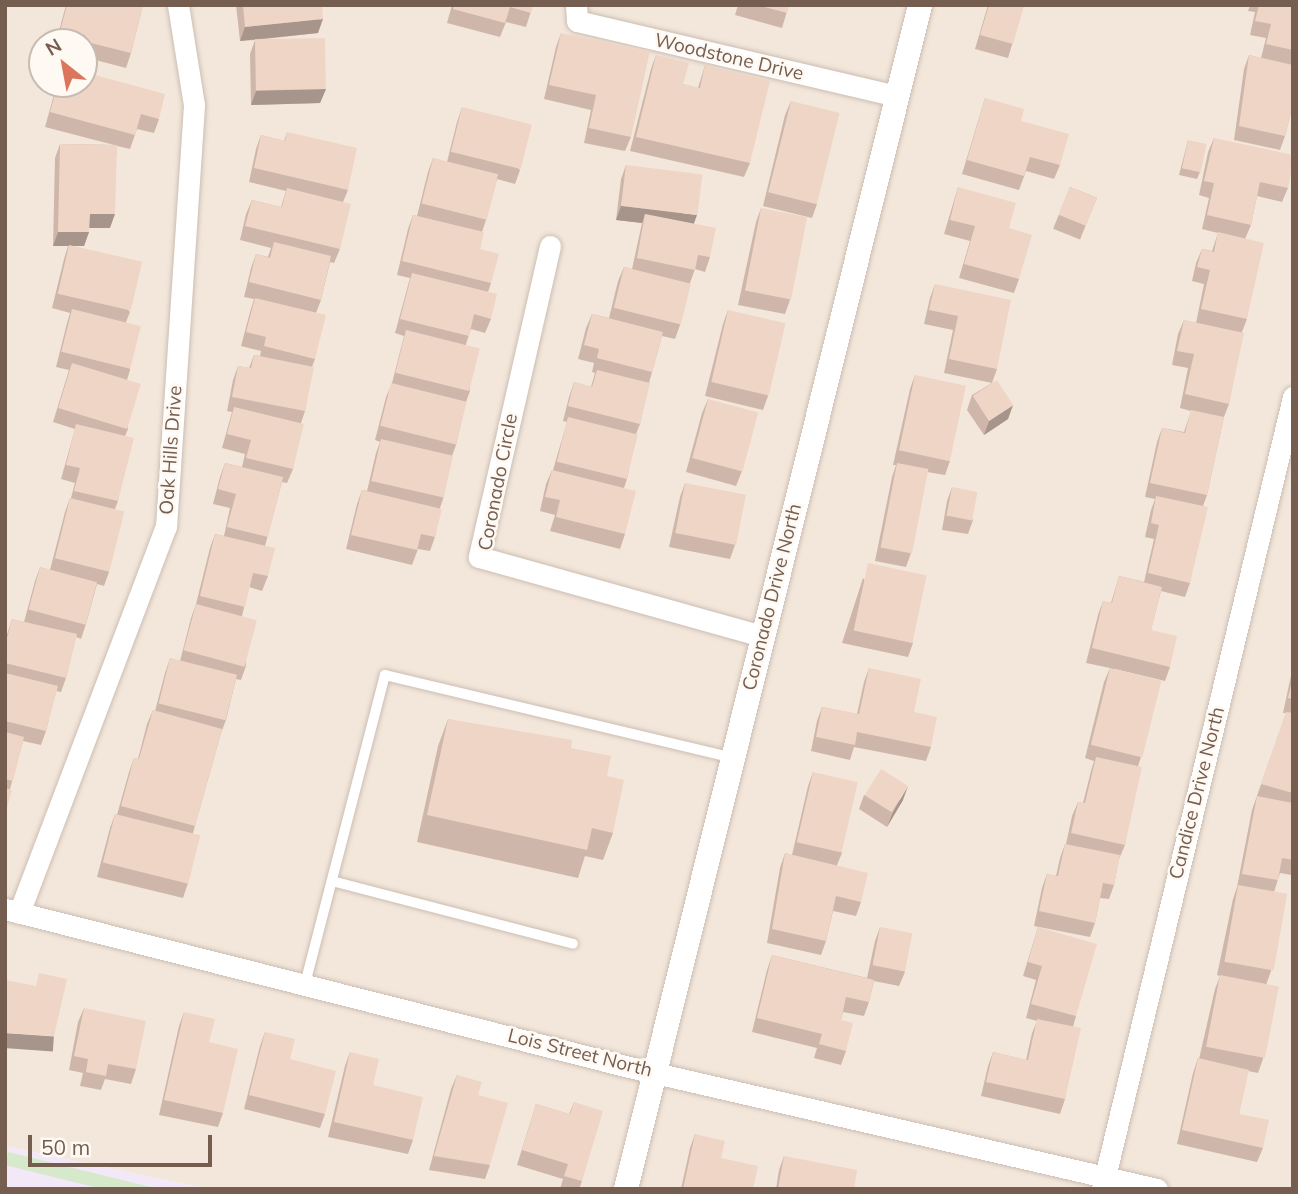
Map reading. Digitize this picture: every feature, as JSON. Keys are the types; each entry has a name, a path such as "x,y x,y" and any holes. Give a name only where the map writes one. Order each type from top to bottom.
{"street":[{"name":"Oak Hills Drive","path":"12,911 166,527 194,105 178,5"},
{"name":"Woodstone Drive","path":"576,5 577,21 897,96"},
{"name":"Coronado Drive North","path":"626,1189 657,1072 730,757 920,5"},
{"name":"Coronado Circle","path":"550,246 479,557 762,636"},
{"name":"Candice Drive North","path":"1103,1183 1293,397"},
{"name":"Lois Street North","path":"12,911 1103,1183 1157,1189"}],"lane":[{"path":"304,984 385,675 730,757"},
{"path":"332,881 573,944"}],"shaded area":[{"path":"5,5 1293,5 1293,1189 208,1189 5,1146"},
{"path":"5,1146 208,1189 5,1189"}],"green space":[{"path":"8,1152 159,1189 102,1189 5,1165"}],"building":[{"path":"67,5 143,5 131,53 98,45 98,28 61,28"},
{"path":"243,5 322,5 323,19 245,27"},
{"path":"454,5 533,5 531,13 510,7 505,23 453,9"},
{"path":"757,5 789,5 787,13"},
{"path":"989,5 1024,5 1013,44 980,35"},
{"path":"1259,5 1293,5 1293,50 1266,44 1271,24 1255,21"},
{"path":"561,33 650,51 631,137 589,128 596,95 549,85"},
{"path":"325,38 326,89 256,90 255,39"},
{"path":"656,55 689,63 683,84 700,88 705,65 770,81 750,163 636,137"},
{"path":"1249,55 1293,65 1293,103 1285,136 1239,126"},
{"path":"98,76 165,94 159,119 141,114 135,135 50,112 54,98 98,98"},
{"path":"985,98 1024,109 1021,121 1069,134 1060,165 1030,157 1024,176 967,160"},
{"path":"791,101 840,113 817,204 768,192"},
{"path":"462,107 532,124 521,169 451,152"},
{"path":"287,132 357,148 348,190 254,168 261,135 285,141"},
{"path":"1214,138 1293,155 1288,188 1260,182 1251,225 1207,215 1214,183 1204,181"},
{"path":"1188,140 1207,144 1201,172 1182,168"},
{"path":"60,144 117,145 115,214 90,214 89,232 58,232"},
{"path":"433,158 498,174 487,220 422,204"},
{"path":"626,165 702,174 697,215 621,206"},
{"path":"958,187 1016,203 1009,228 1032,235 1019,279 964,264 975,226 950,220"},
{"path":"1070,187 1097,198 1086,226 1059,215"},
{"path":"287,188 351,204 340,249 245,226 252,200 282,207"},
{"path":"761,208 807,217 791,299 745,290"},
{"path":"645,214 716,228 710,257 698,255 695,270 637,258"},
{"path":"413,215 484,232 480,249 499,254 491,283 402,261"},
{"path":"1218,232 1264,243 1247,319 1201,309 1210,270 1197,267 1202,249 1214,252"},
{"path":"274,242 331,256 321,300 249,282 256,254 270,258"},
{"path":"69,245 142,262 131,311 58,294"},
{"path":"624,267 691,284 681,324 614,308"},
{"path":"412,273 497,294 491,319 474,314 469,336 400,319"},
{"path":"935,284 1011,300 997,369 949,359 958,316 929,310"},
{"path":"255,298 326,315 315,359 264,346 266,337 246,332"},
{"path":"72,309 141,326 130,369 61,352"},
{"path":"728,310 785,323 769,395 711,382"},
{"path":"592,314 663,332 652,372 597,358 599,349 584,345"},
{"path":"1184,320 1244,333 1229,404 1185,394 1194,354 1177,351"},
{"path":"406,330 480,348 469,391 395,373"},
{"path":"254,355 314,367 305,411 232,397 238,366 251,368"},
{"path":"72,363 141,384 127,429 58,408"},
{"path":"597,370 650,383 640,424 568,406 574,382 592,387"},
{"path":"915,375 966,386 950,461 899,450"},
{"path":"997,380 1013,405 989,421 973,396"},
{"path":"391,383 467,402 456,445 380,426"},
{"path":"708,399 758,412 742,471 692,458"},
{"path":"234,407 304,424 293,469 246,458 251,440 227,434"},
{"path":"1191,410 1224,417 1207,495 1150,483 1162,428 1185,433"},
{"path":"568,417 638,434 627,479 557,462"},
{"path":"76,424 134,438 118,501 74,491 80,468 66,465"},
{"path":"381,439 453,456 443,498 371,481"},
{"path":"225,463 283,477 268,537 227,527 236,494 218,489"},
{"path":"897,463 928,469 912,554 881,547"},
{"path":"552,470 636,491 625,534 556,517 560,500 545,497"},
{"path":"685,483 746,495 736,545 675,533"},
{"path":"952,487 978,492 972,520 946,515"},
{"path":"362,490 442,509 435,537 421,534 417,550 351,535"},
{"path":"1156,496 1208,507 1190,583 1148,573 1159,525 1151,523"},
{"path":"70,498 124,512 109,572 55,558"},
{"path":"215,534 275,548 268,576 253,573 245,607 200,596"},
{"path":"868,563 927,575 912,643 854,630"},
{"path":"40,567 97,582 86,625 29,610"},
{"path":"1119,576 1162,587 1151,630 1177,636 1170,667 1092,648 1103,601 1112,603"},
{"path":"196,604 257,620 244,667 184,650"},
{"path":"12,619 77,634 66,678 5,663 5,646"},
{"path":"170,658 237,675 226,720 159,704"},
{"path":"869,668 921,679 914,712 937,717 931,747 857,732 855,745 816,737 822,707 859,714"},
{"path":"1110,668 1161,681 1142,757 1091,745"},
{"path":"5,673 58,686 46,731 5,721"},
{"path":"1293,677 1293,699 1288,698"},
{"path":"153,710 222,729 195,826 121,806 134,758 139,759"},
{"path":"1286,712 1293,713 1293,793 1261,784"},
{"path":"448,719 572,740 571,748 611,756 607,776 624,780 613,833 592,828 587,850 427,815"},
{"path":"5,732 24,737 13,781 5,779"},
{"path":"1096,757 1142,767 1125,845 1071,833 1078,802 1085,803"},
{"path":"881,769 908,786 892,812 865,795"},
{"path":"813,772 858,782 842,853 797,842"},
{"path":"5,788 12,790 5,815"},
{"path":"1257,796 1293,803 1293,860 1282,858 1278,880 1242,874"},
{"path":"115,814 200,835 188,884 103,863"},
{"path":"1065,844 1120,855 1114,885 1103,883 1095,923 1039,911 1047,874 1058,876"},
{"path":"785,853 868,873 861,902 836,896 826,941 772,929"},
{"path":"1238,885 1287,894 1274,970 1224,962"},
{"path":"880,927 912,933 905,972 873,965"},
{"path":"1038,927 1097,944 1076,1016 1031,1004 1042,966 1028,962"},
{"path":"772,955 874,980 869,1002 846,997 841,1020 853,1023 846,1051 819,1044 822,1034 757,1018"},
{"path":"39,973 67,979 54,1036 5,1033 5,980 36,986"},
{"path":"1220,975 1279,986 1265,1058 1206,1047"},
{"path":"84,1008 146,1021 136,1069 108,1064 106,1076 86,1072 88,1059 74,1056"},
{"path":"184,1012 215,1019 209,1042 238,1049 223,1113 164,1100"},
{"path":"1037,1019 1081,1028 1065,1099 986,1082 993,1052 1028,1060"},
{"path":"265,1032 295,1039 290,1059 336,1071 325,1114 249,1095"},
{"path":"350,1052 379,1059 373,1085 423,1097 413,1140 334,1122"},
{"path":"1198,1058 1249,1070 1239,1114 1269,1120 1263,1148 1182,1130"},
{"path":"457,1075 482,1082 478,1095 508,1103 490,1165 434,1156"},
{"path":"574,1102 603,1111 582,1181 564,1176 568,1164 522,1150 536,1104 570,1114"},
{"path":"695,1134 725,1141 721,1158 758,1166 753,1189 683,1189"},
{"path":"784,1156 857,1170 854,1189 778,1189"}]}
